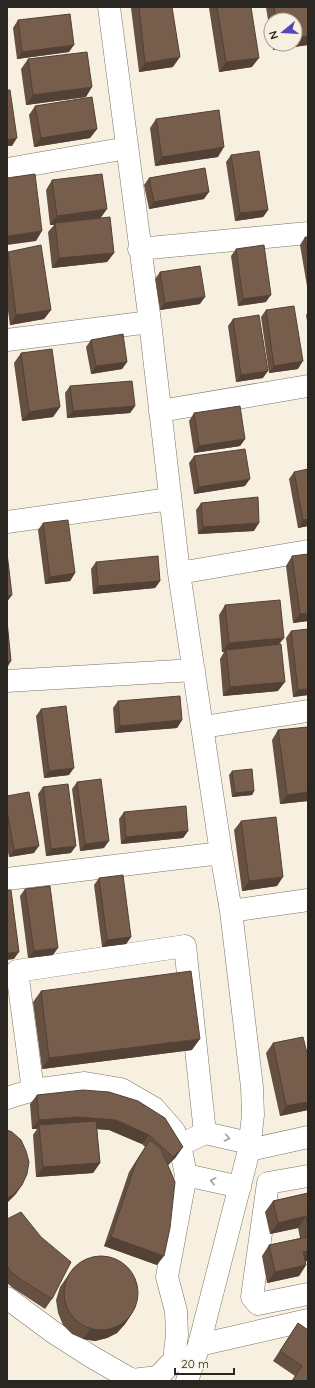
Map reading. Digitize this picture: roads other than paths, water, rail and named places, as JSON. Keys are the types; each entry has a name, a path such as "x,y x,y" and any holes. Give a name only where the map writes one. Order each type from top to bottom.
{"street":[{"path":"109,7 139,250 150,322 179,573 231,910 252,1087 253,1115 249,1146 240,1187 198,1349 187,1381"},
{"path":"7,169 127,148"},
{"path":"139,250 308,233"},
{"path":"7,340 150,322"},
{"path":"160,411 308,386"},
{"path":"7,522 170,499"},
{"path":"179,573 308,551"},
{"path":"7,681 194,670"},
{"path":"203,727 308,711"},
{"path":"7,879 221,853"},
{"path":"231,910 308,900"},
{"path":"33,1090 18,971 185,946 205,1133"},
{"path":"7,1098 33,1090 85,1083 121,1089 154,1108 174,1131 180,1145 186,1174 167,1277 176,1311 178,1335 174,1360 158,1377 132,1380 53,1332 7,1298"},
{"path":"180,1145 205,1133 249,1146 308,1137"},
{"path":"186,1174 240,1187"},
{"path":"308,1176 268,1183 252,1297 258,1304 308,1294"},
{"path":"176,1346 198,1349 308,1320"}]}
